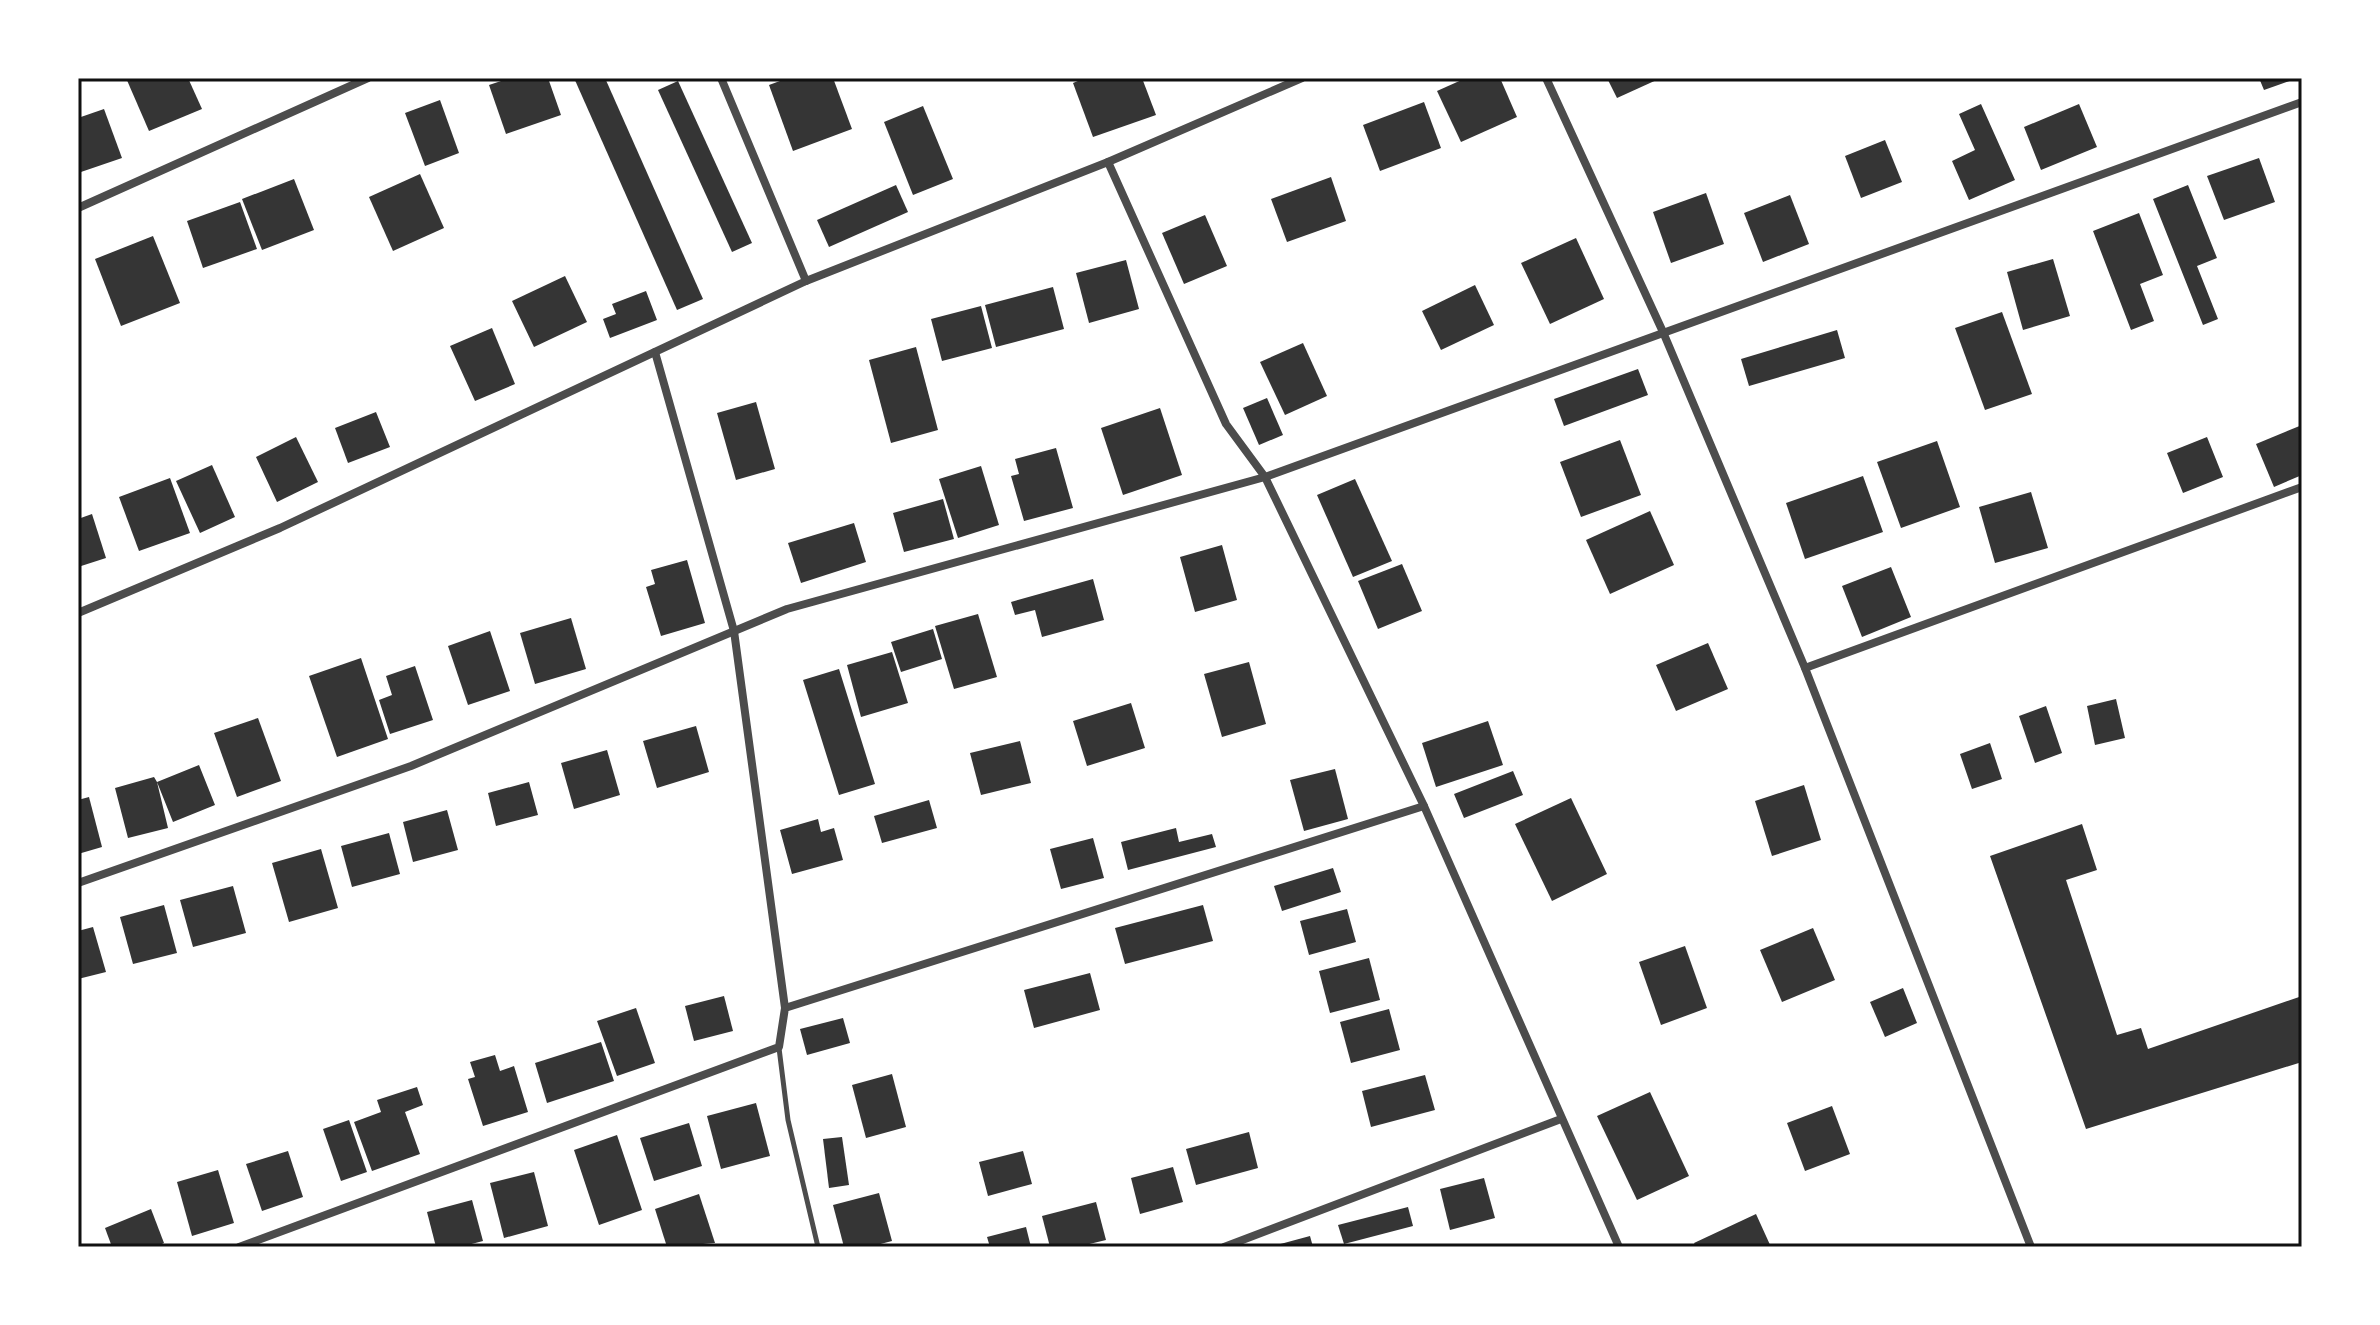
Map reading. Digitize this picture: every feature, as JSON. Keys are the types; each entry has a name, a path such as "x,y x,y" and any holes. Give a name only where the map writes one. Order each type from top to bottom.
{"street":[{"path":"78,208 368,78"},
{"path":"721,78 806,281"},
{"path":"78,613 280,528 806,281 1108,162 1302,78"},
{"path":"1546,78 1663,332 1805,668 2031,1247"},
{"path":"78,883 411,766 787,609 1265,477 2302,102"},
{"path":"1108,162 1181,317 1226,424 1265,477 1424,806 1619,1247"},
{"path":"239,1247 779,1047 785,1008 734,631 655,352"},
{"path":"1805,668 2302,487"},
{"path":"785,1008 1424,806"},
{"path":"1224,1247 1561,1119"}],"lane":[{"path":"779,1047 788,1120 818,1247"}],"building":[{"path":"126,78 188,78 202,109 149,131"},
{"path":"510,78 548,78 561,115 506,134 489,85"},
{"path":"574,78 605,78 703,299 677,310"},
{"path":"788,78 833,78 852,129 793,151 769,85"},
{"path":"1085,78 1142,78 1156,115 1093,137 1073,83"},
{"path":"1466,78 1500,78 1517,117 1461,142 1437,91"},
{"path":"1607,78 1661,78 1617,98"},
{"path":"2259,78 2298,78 2264,90"},
{"path":"678,81 752,243 732,252 658,90"},
{"path":"440,100 459,153 425,166 405,113"},
{"path":"1424,102 1441,148 1380,171 1363,125"},
{"path":"1981,104 2015,180 1969,200 1952,161 1975,150 1959,114"},
{"path":"2079,104 2097,147 2041,170 2024,127"},
{"path":"923,106 953,179 913,195 884,122"},
{"path":"104,109 122,158 78,173 78,118"},
{"path":"1885,140 1902,182 1861,198 1845,156"},
{"path":"2259,158 2275,202 2224,220 2207,176"},
{"path":"420,174 444,228 393,251 369,197"},
{"path":"1331,177 1346,221 1287,242 1271,199"},
{"path":"294,179 314,230 262,250 242,199"},
{"path":"896,185 908,212 829,247 817,220"},
{"path":"2188,185 2217,258 2197,266 2218,319 2203,325 2153,199"},
{"path":"1706,193 1724,244 1671,263 1653,212"},
{"path":"1790,195 1809,244 1763,262 1744,213"},
{"path":"240,202 257,249 203,268 187,221"},
{"path":"2139,213 2163,275 2140,284 2154,321 2131,330 2093,231"},
{"path":"1205,215 1227,266 1184,284 1162,233"},
{"path":"153,236 180,303 121,326 95,259"},
{"path":"1576,238 1604,299 1550,324 1521,263"},
{"path":"2053,259 2070,316 2023,330 2007,272"},
{"path":"1126,260 1139,309 1089,323 1076,273"},
{"path":"565,276 587,322 534,347 512,301"},
{"path":"1475,285 1494,325 1441,350 1422,311"},
{"path":"1053,287 1064,329 996,347 985,305"},
{"path":"646,291 657,320 610,338 603,319 616,314 612,304"},
{"path":"981,306 992,348 942,361 931,319"},
{"path":"2002,312 2032,394 1985,410 1955,328"},
{"path":"492,328 515,384 475,401 450,346"},
{"path":"1837,330 1845,358 1749,386 1741,359"},
{"path":"1303,343 1327,396 1285,415 1260,362"},
{"path":"916,347 938,430 891,443 869,360"},
{"path":"1638,369 1648,395 1564,426 1554,399"},
{"path":"1267,398 1283,435 1259,445 1243,408"},
{"path":"756,402 775,469 736,480 717,413"},
{"path":"1160,408 1182,475 1123,495 1101,428"},
{"path":"376,412 390,447 348,463 335,428"},
{"path":"2302,425 2302,475 2274,487 2256,444"},
{"path":"296,437 318,482 277,502 256,457"},
{"path":"2207,437 2223,477 2183,493 2167,453"},
{"path":"1620,440 1641,495 1581,517 1560,462"},
{"path":"1937,441 1960,507 1901,528 1877,462"},
{"path":"1056,448 1073,508 1024,521 1011,476 1019,474 1015,459"},
{"path":"212,465 235,517 200,533 176,481"},
{"path":"981,466 999,525 958,538 939,479"},
{"path":"1863,476 1883,532 1805,559 1786,503"},
{"path":"170,478 190,533 139,551 119,497"},
{"path":"1355,479 1392,561 1353,577 1317,495"},
{"path":"2031,492 2048,548 1995,563 1979,507"},
{"path":"943,499 954,539 904,552 893,513"},
{"path":"1650,511 1674,565 1610,594 1586,540"},
{"path":"92,514 106,558 78,567 78,519"},
{"path":"854,523 866,562 801,583 788,543"},
{"path":"1222,545 1237,600 1195,612 1180,557"},
{"path":"687,560 705,623 661,636 646,587 655,584 651,570"},
{"path":"1402,564 1422,611 1378,629 1358,581"},
{"path":"1891,567 1911,617 1862,637 1842,586"},
{"path":"1093,579 1104,620 1042,637 1035,610 1015,615 1011,602"},
{"path":"978,614 997,677 954,689 935,626"},
{"path":"571,618 586,669 535,684 520,633"},
{"path":"933,629 942,659 901,672 891,642"},
{"path":"490,631 510,691 468,705 448,646"},
{"path":"1708,643 1728,689 1676,711 1656,665"},
{"path":"892,652 908,703 861,717 847,665"},
{"path":"361,658 388,739 337,757 309,676"},
{"path":"1249,662 1266,724 1222,737 1204,674"},
{"path":"415,666 433,720 390,734 379,700 392,695 386,676"},
{"path":"839,669 875,784 839,795 803,680"},
{"path":"2116,699 2125,738 2095,745 2087,706"},
{"path":"1131,703 1145,748 1087,766 1073,721"},
{"path":"2046,706 2062,753 2035,763 2019,716"},
{"path":"258,718 281,781 237,797 214,733"},
{"path":"1488,721 1503,765 1436,787 1422,743"},
{"path":"696,726 709,772 657,788 643,741"},
{"path":"1020,741 1031,783 981,795 970,753"},
{"path":"1990,743 2002,779 1972,789 1960,754"},
{"path":"607,750 620,795 574,809 561,763"},
{"path":"199,765 215,805 173,822 157,782"},
{"path":"1335,769 1348,819 1304,831 1290,780"},
{"path":"1513,771 1523,795 1464,818 1454,794"},
{"path":"154,777 168,828 128,838 115,788"},
{"path":"529,782 538,815 496,826 488,793"},
{"path":"1804,785 1821,840 1772,856 1755,801"},
{"path":"89,797 102,847 78,854 78,800"},
{"path":"1571,798 1607,874 1552,901 1515,824"},
{"path":"929,800 937,828 882,843 874,816"},
{"path":"447,810 458,850 413,862 403,822"},
{"path":"818,819 821,832 834,828 843,860 792,874 780,830"},
{"path":"2082,824 2097,870 2066,880 2117,1035 2141,1028 2148,1049 2302,996 2302,1062 2086,1129 1990,856"},
{"path":"1176,828 1179,842 1212,834 1216,847 1128,870 1121,842"},
{"path":"389,833 400,874 352,887 341,846"},
{"path":"1093,838 1104,878 1061,889 1050,849"},
{"path":"321,849 338,908 289,922 272,863"},
{"path":"1333,868 1341,892 1282,911 1274,886"},
{"path":"233,886 246,933 193,947 180,900"},
{"path":"164,905 177,953 133,964 120,917"},
{"path":"1203,905 1213,941 1125,964 1115,928"},
{"path":"1347,909 1356,942 1309,955 1300,921"},
{"path":"93,927 106,972 78,979 78,931"},
{"path":"1813,928 1835,980 1782,1002 1760,950"},
{"path":"1685,946 1707,1008 1661,1025 1639,962"},
{"path":"1369,958 1380,1000 1330,1013 1319,971"},
{"path":"1090,973 1100,1010 1034,1028 1024,990"},
{"path":"1903,988 1917,1023 1885,1037 1870,1002"},
{"path":"724,996 733,1031 694,1041 685,1006"},
{"path":"636,1008 655,1063 617,1076 597,1021"},
{"path":"1389,1009 1400,1050 1351,1063 1340,1022"},
{"path":"843,1018 850,1043 807,1055 800,1029"},
{"path":"601,1042 614,1081 547,1103 535,1063"},
{"path":"495,1055 500,1071 514,1066 528,1112 483,1126 468,1079 475,1077 470,1062"},
{"path":"892,1074 906,1127 866,1138 852,1085"},
{"path":"1425,1075 1435,1110 1371,1127 1362,1091"},
{"path":"417,1087 423,1105 405,1112 420,1154 372,1171 354,1122 381,1112 377,1100"},
{"path":"1650,1092 1689,1176 1637,1200 1597,1116"},
{"path":"756,1103 770,1156 721,1169 707,1116"},
{"path":"1832,1106 1850,1154 1805,1171 1787,1123"},
{"path":"349,1120 367,1172 341,1181 323,1129"},
{"path":"689,1123 702,1166 654,1181 640,1138"},
{"path":"1249,1132 1258,1168 1196,1185 1186,1149"},
{"path":"617,1135 642,1210 599,1225 574,1150"},
{"path":"842,1137 849,1185 829,1188 823,1139"},
{"path":"288,1151 303,1197 262,1211 246,1164"},
{"path":"1023,1151 1032,1184 988,1196 979,1162"},
{"path":"1173,1167 1183,1202 1140,1214 1131,1178"},
{"path":"218,1170 234,1223 192,1236 177,1182"},
{"path":"534,1172 548,1226 504,1238 490,1183"},
{"path":"1484,1178 1495,1218 1450,1230 1440,1189"},
{"path":"879,1193 892,1241 869,1247 844,1247 833,1205"},
{"path":"699,1194 715,1243 667,1247 655,1209"},
{"path":"472,1200 483,1241 460,1247 436,1247 427,1212"},
{"path":"1096,1202 1106,1240 1077,1247 1050,1247 1042,1216"},
{"path":"1408,1207 1413,1226 1344,1244 1338,1225"},
{"path":"151,1209 164,1243 156,1247 112,1247 105,1228"},
{"path":"1756,1214 1771,1247 1696,1247 1694,1243"},
{"path":"1026,1227 1031,1247 990,1247 987,1237"},
{"path":"1310,1236 1313,1247 1273,1247 1273,1246"}]}
